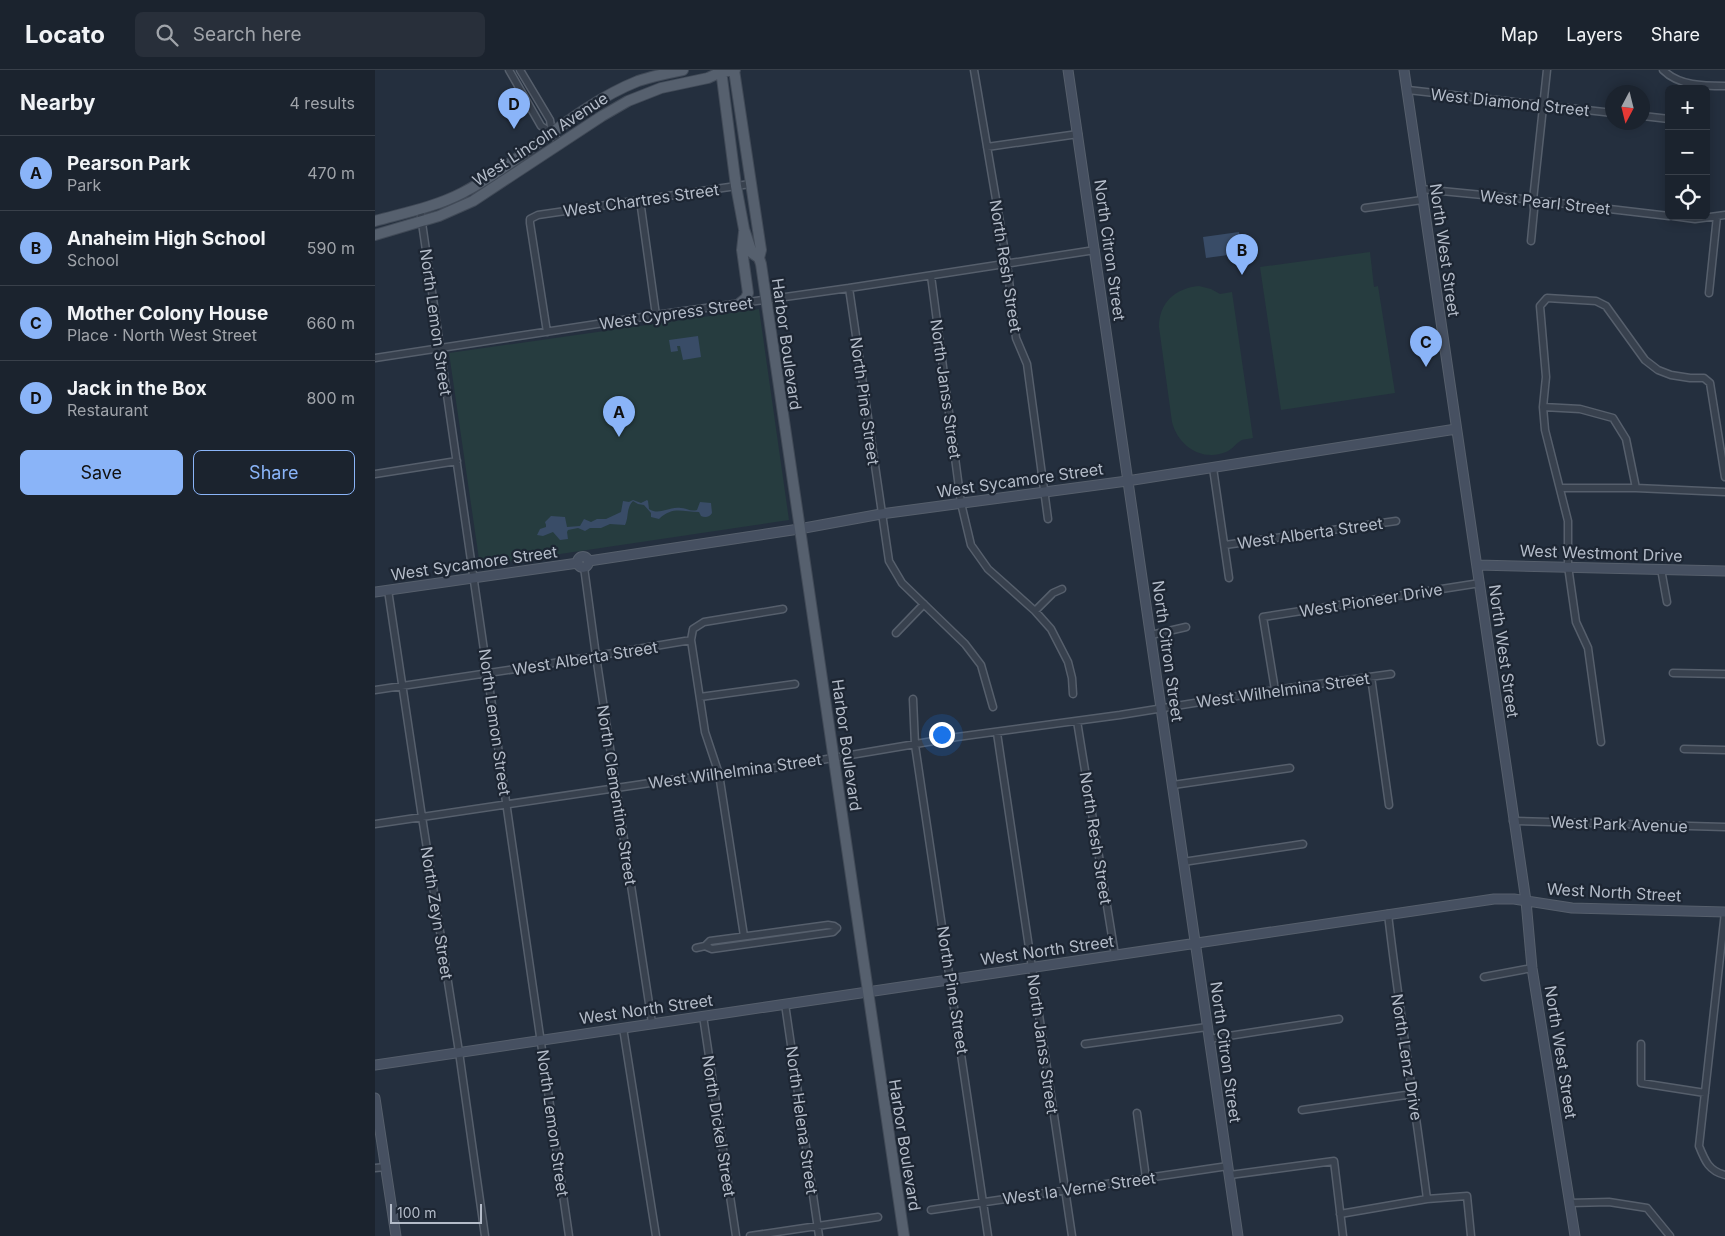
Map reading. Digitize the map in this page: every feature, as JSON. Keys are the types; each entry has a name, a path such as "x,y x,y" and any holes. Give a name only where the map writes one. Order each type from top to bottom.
{"main road":[{"name":"West Lincoln Avenue","path":"375,221 420,209 461,194 500,170 567,122 617,91 658,75 683,70"},
{"name":"West Lincoln Avenue","path":"375,235 422,222 457,209 482,196 602,116 628,101 661,88 708,78 720,71 734,70"},
{"name":"Harbor Boulevard","path":"734,70 761,250 759,258 834,757 903,1236"},
{"name":"Harbor Boulevard","path":"720,71 744,229 752,253 759,258"},
{"path":"740,303 746,298 748,293 742,250 744,229"}],"street":[{"path":"509,70 541,126 552,133 560,144"},
{"path":"520,70 550,120 552,133"},
{"name":"North Resh Street","path":"974,70 1007,264 1016,338 1027,364 1048,519"},
{"name":"North Citron Street","path":"1068,70 1238,1236"},
{"name":"North West Street","path":"1404,70 1526,901 1532,968 1575,1236"},
{"path":"1531,241 1533,200 1547,70"},
{"path":"1663,70 1682,82 1704,86 1725,86"},
{"name":"West Diamond Street","path":"1408,90 1605,112"},
{"path":"1650,117 1665,119"},
{"path":"987,148 1078,134"},
{"name":"West Chartres Street","path":"547,332 530,223 531,217 750,184"},
{"name":"West Pearl Street","path":"1421,189 1665,216"},
{"path":"639,200 656,315"},
{"path":"1365,208 1422,200"},
{"name":"North Lemon Street","path":"420,209 569,1236"},
{"path":"1710,217 1725,215"},
{"path":"1709,294 1717,216"},
{"name":"West Cypress Street","path":"375,358 1095,250"},
{"name":"North Janss Street","path":"931,276 961,503 971,544 987,569 1035,611 1051,629 1068,662 1073,694"},
{"name":"North Pine Street","path":"849,288 889,561 902,583 965,644 981,665 993,707"},
{"path":"1601,742 1588,648 1576,622 1569,566 1568,521 1545,430 1543,407 1546,377 1540,306 1547,298 1596,301 1606,306 1645,360 1658,370 1690,378 1704,378 1710,382 1725,477"},
{"path":"1543,407 1580,409 1613,418 1626,439 1636,488"},
{"name":"West Sycamore Street","path":"375,592 584,564 881,514 1127,481 1456,429"},
{"path":"375,474 457,461"},
{"path":"1213,468 1229,578"},
{"path":"1561,488 1636,488 1725,492"},
{"name":"West Alberta Street","path":"1225,545 1396,521"},
{"name":"North Clementine Street","path":"584,564 596,656 652,1023"},
{"name":"West Westmont Drive","path":"1477,565 1725,571"},
{"path":"1661,569 1667,602"},
{"name":"West Pioneer Drive","path":"1275,690 1263,617 1479,583"},
{"path":"1035,611 1053,593 1062,589"},
{"name":"North Zeyn Street","path":"388,590 459,1052 485,1236"},
{"path":"896,633 923,604"},
{"path":"744,936 719,774 705,732 691,640 693,629 704,622 783,609"},
{"path":"1151,635 1186,627"},
{"name":"West Alberta Street","path":"375,690 691,640"},
{"path":"1673,673 1725,674"},
{"name":"West Wilhelmina Street","path":"375,824 719,774 774,768 997,732 1391,674"},
{"path":"1371,677 1389,804"},
{"path":"700,697 795,684"},
{"name":"North Pine Street","path":"913,699 915,745 988,1236"},
{"name":"North Resh Street","path":"1077,721 1115,955"},
{"name":"North Janss Street","path":"997,732 1072,1236"},
{"path":"1684,749 1725,750"},
{"path":"1173,785 1290,768"},
{"name":"West Park Avenue","path":"1513,821 1725,828"},
{"path":"1183,862 1303,844"},
{"name":"West North Street","path":"375,1065 1495,898 1571,908 1725,912"},
{"path":"1725,912 1699,1146 1706,1164 1717,1173 1725,1175"},
{"name":"North Lenz Drive","path":"1388,914 1397,993 1427,1199"},
{"path":"696,948 705,946 711,941 744,936 828,925 837,928 833,932 712,949 705,946"},
{"path":"1483,977 1532,968"},
{"name":"North Helena Street","path":"785,1004 819,1236"},
{"name":"North Dickel Street","path":"703,1016 736,1236"},
{"path":"1209,1039 1339,1019"},
{"path":"1085,1044 1207,1027"},
{"path":"623,1028 656,1236"},
{"path":"1641,1044 1641,1083 1705,1092"},
{"path":"1302,1110 1413,1094"},
{"path":"375,1098 396,1236"},
{"path":"1137,1113 1146,1178"},
{"name":"West la Verne Street","path":"931,1210 1146,1178 1334,1160 1340,1214"},
{"path":"375,1168 386,1167"},
{"path":"1343,1236 1340,1214 1427,1199 1467,1196 1471,1236"},
{"path":"1570,1203 1609,1202 1647,1208 1670,1236"},
{"path":"751,1236 878,1217"}],"green space":[{"path":"1370,252 1374,287 1378,286 1395,393 1281,410 1260,267"},
{"path":"1199,286 1220,294 1232,292 1253,438 1242,440 1228,451 1217,455 1208,455 1192,450 1185,445 1175,431 1172,422 1159,327 1162,311 1170,298 1190,287"},
{"path":"759,309 789,520 480,566 449,353"}],"water":[{"path":"1239,232 1243,253 1206,258 1203,237"},
{"path":"698,336 701,357 683,360 680,346 677,346 678,351 671,352 669,340"},
{"path":"633,500 641,503 647,500 649,509 657,512 677,508 697,510 700,502 711,503 712,513 704,517 699,512 673,511 659,519 651,517 651,513 644,505 633,501 629,507 625,525 610,524 601,528 590,528 585,531 578,528 568,530 568,539 560,540 553,532 543,536 537,535 540,529 546,527 545,522 551,516 565,517 567,527 580,526 584,519 591,522 597,519 606,519 621,512 623,501 629,502"}],"place":[{"name":"Jack in the Box","path":"514,129"},
{"name":"Anaheim High School","path":"1242,275"},
{"name":"Mother Colony House","path":"1426,367"},
{"name":"Pearson Park","path":"619,437"}]}
